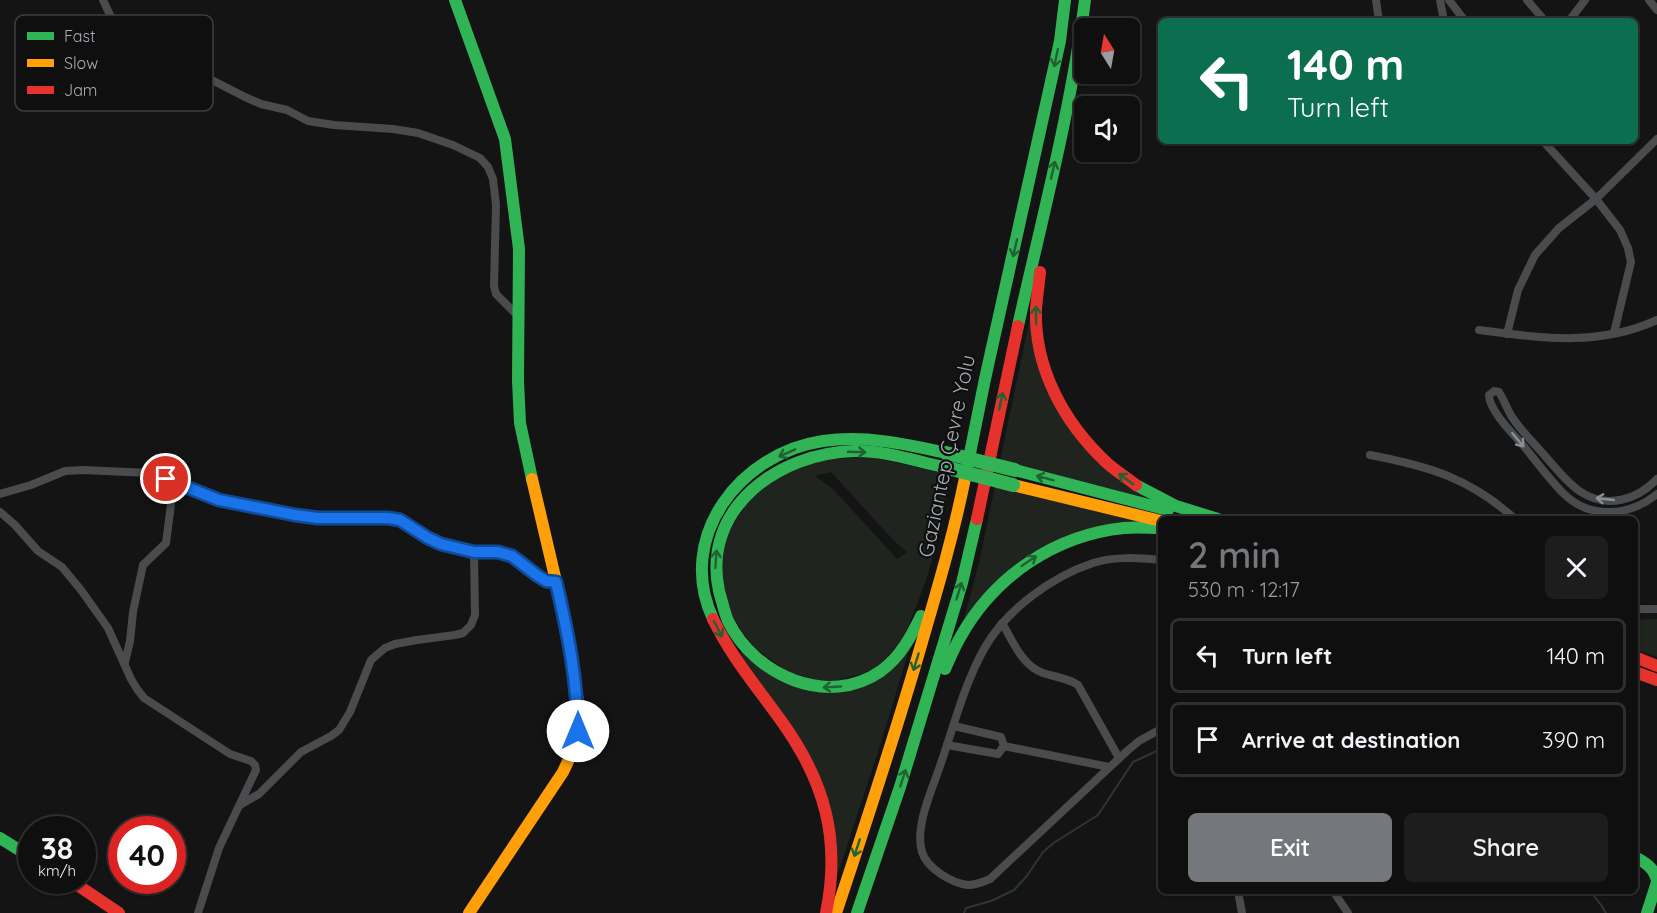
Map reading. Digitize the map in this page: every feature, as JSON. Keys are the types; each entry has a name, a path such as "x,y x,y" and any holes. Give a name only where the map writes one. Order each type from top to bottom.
{"main road":[{"path":"455,0 505,139 519,249 520,423 567,628 578,702 578,731 563,772 469,913"},
{"name":"Gaziantep Çevre Yolu","path":"836,913 897,728 957,517 1060,41 1065,0"},
{"name":"Gaziantep Çevre Yolu","path":"857,913 918,729 962,583 1078,50 1085,0"},
{"path":"1045,204 1045,244 1037,286 1035,312 1041,358 1051,388 1061,408 1089,447 1106,464 1140,489 1172,505 1208,516"},
{"path":"826,913 832,883 833,846 824,801 816,779 795,738 727,646 715,624 705,596 702,576 706,535 719,508 742,480 758,468 795,449 833,440 870,439 898,443 1013,485 1158,520"},
{"path":"957,517 912,636 902,651 888,665 874,676 858,683 840,687 810,687 779,674 750,653 739,640 725,615 717,588 716,551 732,512 754,486 770,475 800,461 819,456 856,451 1015,470 1191,516"},
{"path":"918,729 935,697 952,651 973,615 1001,583 1019,567 1046,550 1077,538 1126,528 1158,528"},
{"path":"1638,658 1657,666"},
{"path":"1638,673 1657,680"},
{"path":"0,838 18,849"},
{"path":"1638,858 1649,864 1654,870 1657,881 1647,913"},
{"path":"91,894 119,913"}],"street":[{"path":"103,0 110,15"},
{"path":"1377,0 1379,18"},
{"path":"1440,0 1443,18"},
{"path":"1449,0 1463,18"},
{"path":"1527,0 1542,18"},
{"path":"1571,18 1585,0"},
{"path":"1649,0 1657,10"},
{"path":"213,81 244,97 287,110 308,121 418,133 453,145 480,158 488,167 493,179 496,205 494,286 496,294 519,317"},
{"path":"1507,334 1518,290 1535,255 1559,228 1596,199 1657,139"},
{"path":"1547,144 1596,199 1620,230 1628,248 1631,261 1614,333"},
{"path":"1479,330 1563,339 1602,336 1644,326 1657,320"},
{"path":"1657,479 1649,488 1631,497 1611,501 1590,497 1572,485 1515,421 1499,392 1492,392 1489,395 1501,420 1564,494 1576,503 1590,509 1613,512 1636,507 1657,494"},
{"path":"1370,455 1407,462 1450,476 1487,496 1511,516"},
{"path":"0,494 65,471 150,473 219,500 295,515 318,518 400,520 441,544 474,552 498,552 512,556 546,581 556,582"},
{"path":"125,662 143,566 166,543 174,481"},
{"path":"0,512 38,550 62,567 108,628 137,689 144,698 230,754 251,761 255,765 256,770 219,848 198,913"},
{"path":"240,805 259,794 301,752 339,730 350,712 371,660 376,655 395,644 463,633 471,625 475,615 474,552"},
{"path":"1158,560 1118,559 1094,563 1036,593 1002,623 984,648 960,705 920,826 922,851 926,862 935,870 969,885 990,879 1119,758 1139,741 1158,731"},
{"path":"1638,609 1657,609"},
{"path":"1002,623 1023,658 1033,668 1070,680 1081,689 1119,758"},
{"path":"954,726 1001,737 1004,746"},
{"path":"947,745 998,754 1004,746"},
{"path":"1004,746 1109,767"},
{"path":"1239,894 1242,913"},
{"path":"1335,894 1348,913"}],"shaded area":[{"path":"1030,318 1046,388 1147,498 1000,461"},
{"path":"870,457 952,475 926,580 901,641 878,666 864,673 831,682 788,672 756,649 731,614 721,573 726,536 746,505 773,480 820,460","holes":["831,472 895,542 907,552 897,559 834,490 815,476"]},
{"path":"995,486 1145,521 1072,534 964,619 979,563"},
{"path":"1657,619 1657,657 1638,650 1638,620"},
{"path":"742,649 833,693 909,650 837,876 832,812 740,653"}],"waterway":[{"path":"964,913 966,908 991,901 1014,890 1043,852 1098,815 1133,762 1158,750"},
{"path":"1592,894 1606,913"}],"traffic: fast":[{"path":"455,0 505,139 519,249 520,423 532,479"},
{"path":"965,478 1060,41 1065,0"},
{"path":"1018,326 1064,123 1085,0"},
{"path":"713,619 703,588 702,558 709,530 723,504 742,481 765,462 793,449 839,439 885,441 946,453"},
{"path":"921,616 899,653 881,671 860,682 839,687 816,686 774,671 740,640 724,610 719,591 717,561 722,534 734,510 752,490 774,474 799,462 826,454 865,451 944,467"},
{"path":"946,453 1015,470"},
{"path":"944,467 1013,485"},
{"path":"1015,470 1168,510"},
{"path":"1136,485 1176,506 1208,516"},
{"path":"857,913 900,787 962,583 977,519"},
{"path":"945,669 975,614 1009,577 1029,562 1074,539 1099,532 1124,528 1158,528"},
{"path":"0,838 18,849"},
{"path":"1638,858 1649,866 1657,880"},
{"path":"1647,913 1657,882"}],"traffic: slow":[{"path":"836,913 912,676 956,519 965,478"},
{"path":"469,913 563,772 578,731 578,702 567,628 532,479"},
{"path":"1013,485 1158,520"}],"traffic: jam":[{"path":"1040,272 1036,309 1037,331 1046,373 1055,393 1077,430 1110,466 1136,485"},
{"path":"977,519 1018,326"},
{"path":"713,619 736,659 797,744 819,790 830,836 830,886 826,913"},
{"path":"1638,658 1657,666"},
{"path":"1638,673 1657,680"},
{"path":"91,894 119,913"}],"route":[{"path":"166,479 219,500 255,508 318,518 400,520 441,544 474,552 498,552 512,556 546,581 556,582 574,668 578,702 578,731"}]}
